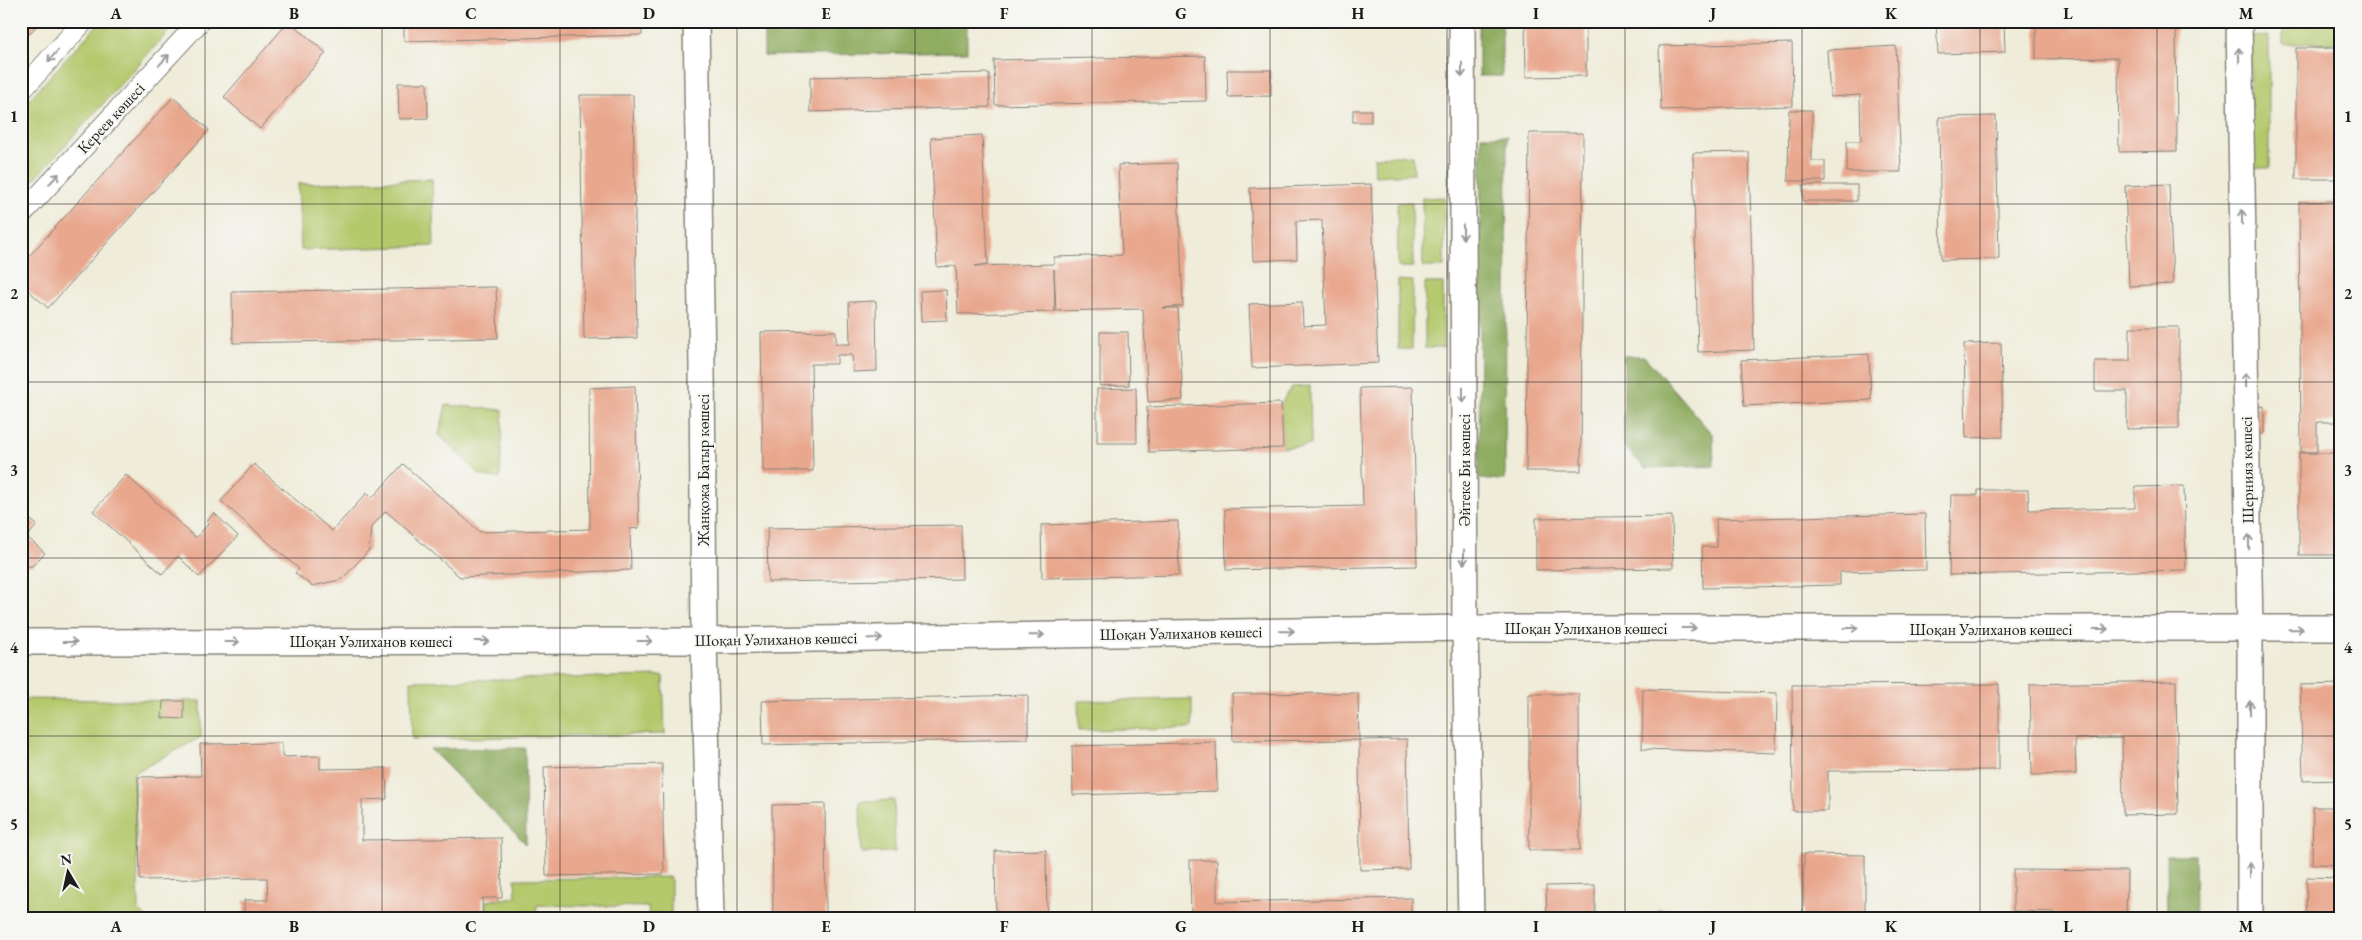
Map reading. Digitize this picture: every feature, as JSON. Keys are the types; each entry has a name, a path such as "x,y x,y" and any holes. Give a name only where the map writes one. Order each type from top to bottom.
{"street":[{"path":"21,90 84,21"},
{"name":"Кереев көшесі","path":"21,215 200,21"},
{"name":"Жанқожа Батыр көшесі","path":"696,21 702,366 704,640 710,919"},
{"name":"Әйтеке Би көшесі","path":"1462,21 1465,628 1471,919"},
{"name":"Шернияз көшесі","path":"2239,21 2250,629 2250,919"},
{"name":"Шоқан Уәлиханов көшесі","path":"21,642 704,640 1465,628 2341,628"}],"green space":[{"path":"101,21 178,21 21,194 21,108"},
{"path":"764,21 967,21 967,52 764,56"},
{"path":"1479,21 1502,21 1502,76 1479,76"},
{"path":"2283,21 2341,21 2341,43 2283,44"},
{"path":"2269,36 2269,168 2251,168 2250,37"},
{"path":"1481,136 1507,136 1505,480 1479,479"},
{"path":"1413,155 1414,174 1375,176 1374,157"},
{"path":"432,179 434,246 301,250 298,184"},
{"path":"1444,197 1444,267 1423,267 1422,198"},
{"path":"1412,202 1413,267 1398,267 1397,203"},
{"path":"1398,280 1413,281 1412,349 1398,349"},
{"path":"1425,283 1443,283 1443,348 1425,348"},
{"path":"1624,356 1644,356 1713,435 1714,466 1645,468 1624,446"},
{"path":"1310,386 1311,445 1283,448 1281,403 1292,387"},
{"path":"446,405 503,410 500,479 480,475 439,435"},
{"path":"663,676 665,734 412,739 411,681"},
{"path":"21,699 201,701 201,737 134,773 139,910 148,919 21,919"},
{"path":"1192,699 1192,728 1079,730 1078,701"},
{"path":"525,748 526,844 430,749"},
{"path":"894,800 895,852 861,853 860,801"},
{"path":"2167,855 2195,855 2196,919 2168,919"},
{"path":"671,877 671,919 649,919 648,907 537,905 536,919 486,919 486,901 516,897 515,879"},
{"path":"1658,910 1684,910 1684,919 1658,919"}],"building":[{"path":"21,21 41,21 21,43"},
{"path":"289,21 326,53 260,129 224,97"},
{"path":"404,21 642,21 642,35 404,41"},
{"path":"1525,21 1586,21 1586,76 1526,77"},
{"path":"1936,21 2004,21 2005,52 1938,54"},
{"path":"2036,21 2176,21 2177,151 2119,152 2118,58 2036,59"},
{"path":"1792,43 1793,106 1661,110 1659,46"},
{"path":"1896,46 1901,172 1847,172 1847,141 1861,141 1860,95 1830,97 1827,50"},
{"path":"2296,48 2341,48 2341,179 2296,179"},
{"path":"1205,56 1206,101 995,105 994,60"},
{"path":"1227,70 1271,70 1271,96 1228,97"},
{"path":"989,73 990,107 810,112 810,77"},
{"path":"398,83 427,83 428,118 399,119"},
{"path":"580,95 633,95 637,338 584,339"},
{"path":"173,97 209,130 48,308 21,284 21,265"},
{"path":"1353,110 1371,110 1371,122 1353,122"},
{"path":"1789,110 1812,110 1812,161 1825,161 1825,181 1788,181"},
{"path":"1996,116 1999,259 1941,260 1939,117"},
{"path":"1529,133 1583,133 1581,471 1526,471"},
{"path":"982,135 988,264 975,266 1054,264 1054,257 1122,255 1118,165 1177,163 1183,306 1162,308 1178,308 1183,400 1148,402 1143,309 1056,311 1054,269 1055,312 958,314 956,266 937,267 931,138"},
{"path":"1749,152 1754,350 1698,352 1693,153"},
{"path":"1371,184 1378,363 1252,368 1249,304 1302,302 1303,326 1326,325 1322,220 1296,221 1297,259 1253,261 1250,188"},
{"path":"2169,184 2173,284 2129,286 2125,186"},
{"path":"1803,185 1857,185 1857,201 1803,201"},
{"path":"2341,201 2341,422 2317,422 2317,452 2301,452 2299,202"},
{"path":"496,287 498,338 233,343 232,292"},
{"path":"946,290 947,320 921,321 920,291"},
{"path":"876,301 877,371 853,372 852,355 837,355 837,364 811,364 813,471 763,471 761,332 836,331 836,344 850,344 849,302"},
{"path":"2130,327 2179,327 2179,428 2127,429 2127,391 2095,391 2095,361 2130,361"},
{"path":"1100,332 1128,332 1129,385 1100,386"},
{"path":"2001,343 2003,437 1966,438 1964,344"},
{"path":"1869,354 1871,400 1744,406 1741,360"},
{"path":"635,386 639,528 630,529 631,570 460,577 386,511 371,527 369,550 344,577 340,580 312,586 295,573 299,569 221,501 254,464 332,531 367,493 372,498 403,464 480,532 590,529 589,388"},
{"path":"1413,387 1417,566 1226,570 1225,509 1363,506 1360,388"},
{"path":"1136,388 1137,443 1097,443 1097,389"},
{"path":"1281,403 1283,448 1149,452 1147,407"},
{"path":"2264,406 2264,433 2256,433 2256,407"},
{"path":"2299,453 2341,453 2341,555 2299,555"},
{"path":"126,475 196,538 209,523 207,521 214,513 238,536 199,577 178,556 162,574 93,511"},
{"path":"2184,486 2186,570 1949,575 1951,495 1978,495 1978,490 2028,490 2029,510 2135,508 2135,487"},
{"path":"21,512 37,525 27,537 45,553 32,566 21,567"},
{"path":"1925,514 1926,570 1840,572 1840,585 1703,588 1702,547 1717,547 1716,519"},
{"path":"1672,516 1673,568 1536,570 1536,518"},
{"path":"1178,521 1179,575 1042,578 1041,525"},
{"path":"961,525 962,579 768,582 767,528"},
{"path":"2176,681 2178,814 2123,815 2122,738 2075,739 2076,774 2032,775 2030,684"},
{"path":"1999,684 1999,770 1828,771 1828,811 1793,811 1792,685"},
{"path":"2341,684 2341,780 2303,781 2300,685"},
{"path":"1643,689 1777,693 1776,753 1642,749"},
{"path":"1358,693 1359,740 1233,741 1232,694"},
{"path":"1529,694 1579,694 1580,850 1529,850"},
{"path":"1028,695 1028,739 763,745 762,701"},
{"path":"163,701 184,701 184,719 162,718"},
{"path":"1407,739 1409,869 1360,870 1359,740"},
{"path":"1216,742 1217,791 1073,795 1072,746"},
{"path":"282,743 282,757 320,756 320,769 386,768 387,799 362,800 362,840 501,838 502,898 482,898 483,919 244,919 244,900 268,900 267,878 140,880 138,777 201,776 200,744"},
{"path":"662,764 664,874 546,876 544,767"},
{"path":"825,804 826,919 773,919 772,805"},
{"path":"2313,807 2341,807 2341,865 2312,864"},
{"path":"1046,850 1047,919 996,919 995,851"},
{"path":"1804,854 1865,855 1865,919 1743,919 1743,916 1803,917"},
{"path":"1190,860 1217,860 1217,902 1411,898 1411,919 1191,919"},
{"path":"2013,870 2127,871 2126,919 2054,919 2054,912 2013,911"},
{"path":"2307,877 2341,878 2341,919 2306,919"},
{"path":"1595,885 1595,919 1547,919 1546,886"}]}
